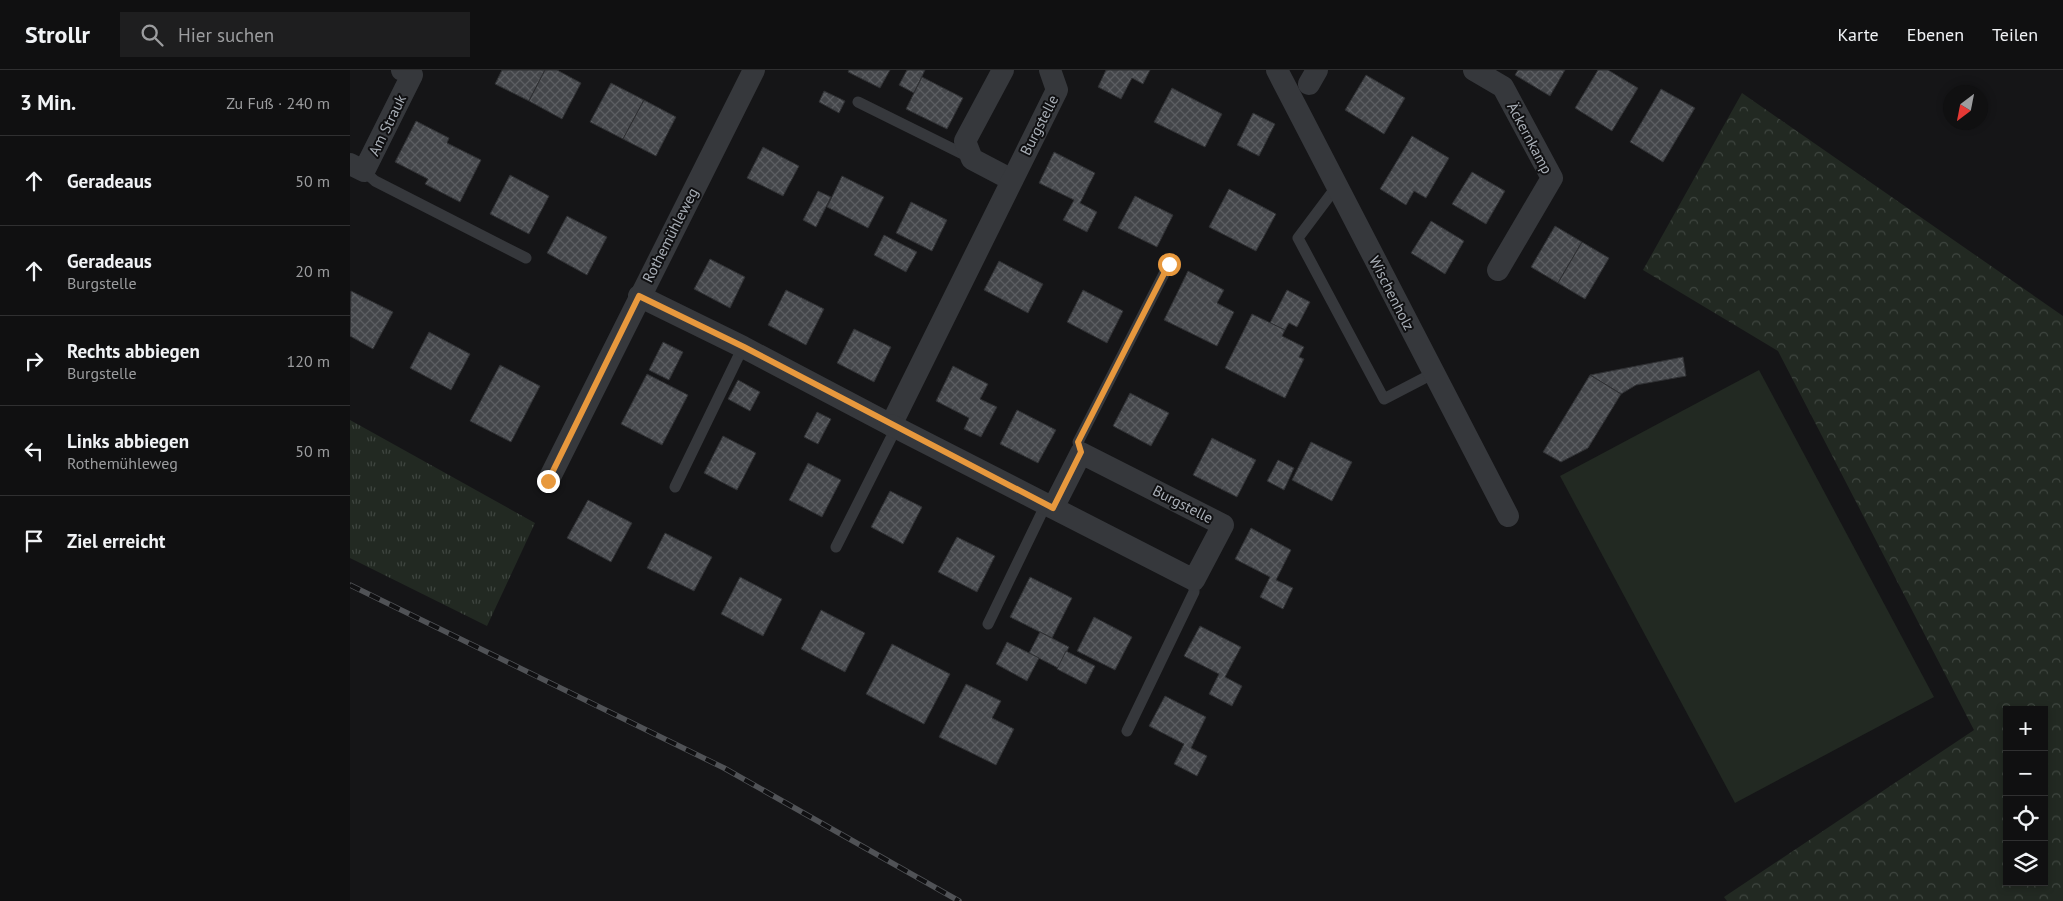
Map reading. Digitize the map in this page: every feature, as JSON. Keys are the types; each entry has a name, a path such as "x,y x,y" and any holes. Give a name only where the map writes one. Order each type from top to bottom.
{"street":[{"name":"Am Strauk","path":"357,168 412,75 402,70"},
{"path":"1003,70 965,141 972,159 1012,180"},
{"name":"Burgstelle","path":"894,426 1057,90 1050,70"},
{"name":"Wischenholz","path":"1277,70 1508,516"},
{"name":"Äckernkamp","path":"1474,70 1503,87 1552,178 1498,270"},
{"name":"Rothemühleweg","path":"548,481 746,73"},
{"path":"639,296 744,347 1194,580"},
{"path":"1049,506 1081,452"},
{"name":"Burgstelle","path":"1081,452 1223,525 1194,580"}],"lane":[{"path":"858,102 972,159"},
{"path":"357,168 375,181 526,258"},
{"path":"1337,186 1298,238 1384,399 1434,373"},
{"path":"1081,452 1078,442 1169,264"},
{"path":"675,487 744,347"},
{"path":"836,547 894,426"},
{"path":"988,624 1049,506"},
{"path":"1127,731 1194,592 1194,580"}],"green space":[{"path":"1742,93 2063,316 2063,901 1727,901 1724,897 1974,730 1778,351 1643,270"},
{"path":"1759,370 1934,697 1735,803 1560,476"},
{"path":"350,420 535,523 487,626 350,558"}],"building":[{"path":"502,70 545,70 529,101 495,84"},
{"path":"545,70 557,70 581,83 562,119 529,101"},
{"path":"849,70 890,70 880,88 848,72"},
{"path":"907,70 925,70 914,93 899,85"},
{"path":"1106,70 1150,70 1143,84 1132,78 1121,99 1098,87"},
{"path":"1518,70 1565,70 1550,96 1515,75"},
{"path":"1598,70 1608,70 1638,88 1612,131 1575,108"},
{"path":"1366,75 1405,98 1384,134 1345,110"},
{"path":"922,77 963,98 947,129 906,109"},
{"path":"611,83 644,100 623,139 590,122"},
{"path":"1172,88 1222,114 1205,147 1154,122"},
{"path":"1661,89 1695,108 1663,162 1630,142"},
{"path":"824,91 845,101 839,113 819,102"},
{"path":"644,100 676,117 656,156 623,139"},
{"path":"1253,113 1275,124 1259,156 1237,145"},
{"path":"416,121 449,138 447,143 481,160 460,202 425,184 428,179 395,162"},
{"path":"1412,136 1449,158 1426,198 1414,191 1406,205 1380,189"},
{"path":"763,147 799,166 783,196 747,178"},
{"path":"1054,152 1095,173 1080,203 1097,212 1087,232 1063,220 1074,200 1039,183"},
{"path":"1472,172 1505,191 1486,224 1452,204"},
{"path":"510,175 549,196 529,234 490,214"},
{"path":"842,176 884,197 868,228 827,207"},
{"path":"1229,189 1276,214 1256,251 1209,227"},
{"path":"818,191 831,197 816,227 803,220"},
{"path":"1135,196 1173,215 1157,247 1118,228"},
{"path":"911,202 947,220 932,251 896,233"},
{"path":"567,216 607,237 587,275 547,253"},
{"path":"1431,221 1464,241 1445,274 1411,253"},
{"path":"1555,226 1582,242 1558,283 1531,267"},
{"path":"884,235 917,252 906,272 874,255"},
{"path":"1582,242 1609,258 1585,299 1558,283"},
{"path":"710,259 745,277 730,308 694,289"},
{"path":"999,261 1043,284 1028,313 984,290"},
{"path":"1188,271 1224,290 1217,303 1234,312 1217,346 1164,320"},
{"path":"786,290 824,309 806,345 768,325"},
{"path":"1083,290 1123,311 1107,343 1067,322"},
{"path":"1287,290 1310,302 1297,327 1289,323 1285,330 1270,323"},
{"path":"351,291 393,312 373,349 350,336"},
{"path":"1252,314 1285,330 1282,336 1304,347 1299,357 1304,359 1285,398 1225,368"},
{"path":"854,329 891,347 874,382 837,363"},
{"path":"429,332 470,354 451,390 410,368"},
{"path":"663,342 683,352 669,380 649,370"},
{"path":"1683,357 1686,376 1636,385 1621,394 1590,375"},
{"path":"500,365 540,386 511,442 470,421"},
{"path":"953,366 988,384 980,399 997,407 981,437 964,429 969,418 936,401"},
{"path":"647,374 688,395 662,445 621,424"},
{"path":"1590,375 1621,394 1588,448 1561,462 1543,452"},
{"path":"738,380 760,392 750,411 728,399"},
{"path":"1130,393 1169,413 1151,446 1113,426"},
{"path":"1017,410 1056,430 1038,463 1000,444"},
{"path":"817,412 831,419 818,444 804,437"},
{"path":"723,436 756,453 737,490 704,473"},
{"path":"1212,438 1256,460 1237,497 1193,475"},
{"path":"1311,442 1352,462 1332,501 1292,480"},
{"path":"1278,460 1294,468 1284,490 1267,481"},
{"path":"808,463 841,480 822,517 789,500"},
{"path":"890,491 922,507 903,544 871,527"},
{"path":"588,500 632,523 611,562 567,538"},
{"path":"1251,528 1291,550 1276,580 1293,588 1283,609 1260,597 1270,577 1235,559"},
{"path":"665,533 712,557 694,591 647,568"},
{"path":"957,537 995,556 977,592 938,572"},
{"path":"740,577 782,599 763,636 721,614"},
{"path":"1030,577 1072,598 1052,638 1010,617"},
{"path":"821,610 865,633 845,672 801,649"},
{"path":"1094,617 1132,637 1115,670 1077,651"},
{"path":"1200,626 1241,647 1225,677 1242,686 1232,706 1209,694 1219,674 1184,656"},
{"path":"1040,632 1069,647 1058,668 1029,653"},
{"path":"1007,642 1039,658 1027,681 996,664"},
{"path":"892,644 950,674 924,724 866,694"},
{"path":"1066,651 1095,666 1086,684 1057,669"},
{"path":"966,684 1001,701 992,718 1014,729 996,765 939,737"},
{"path":"1165,696 1206,717 1191,748 1207,756 1197,776 1174,764 1184,744 1149,726"}],"railway":[{"path":"350,585 724,768 959,901"}],"route":[{"path":"548,481 639,296 744,347 896,428 1053,508 1081,452 1078,442 1169,264"}]}
